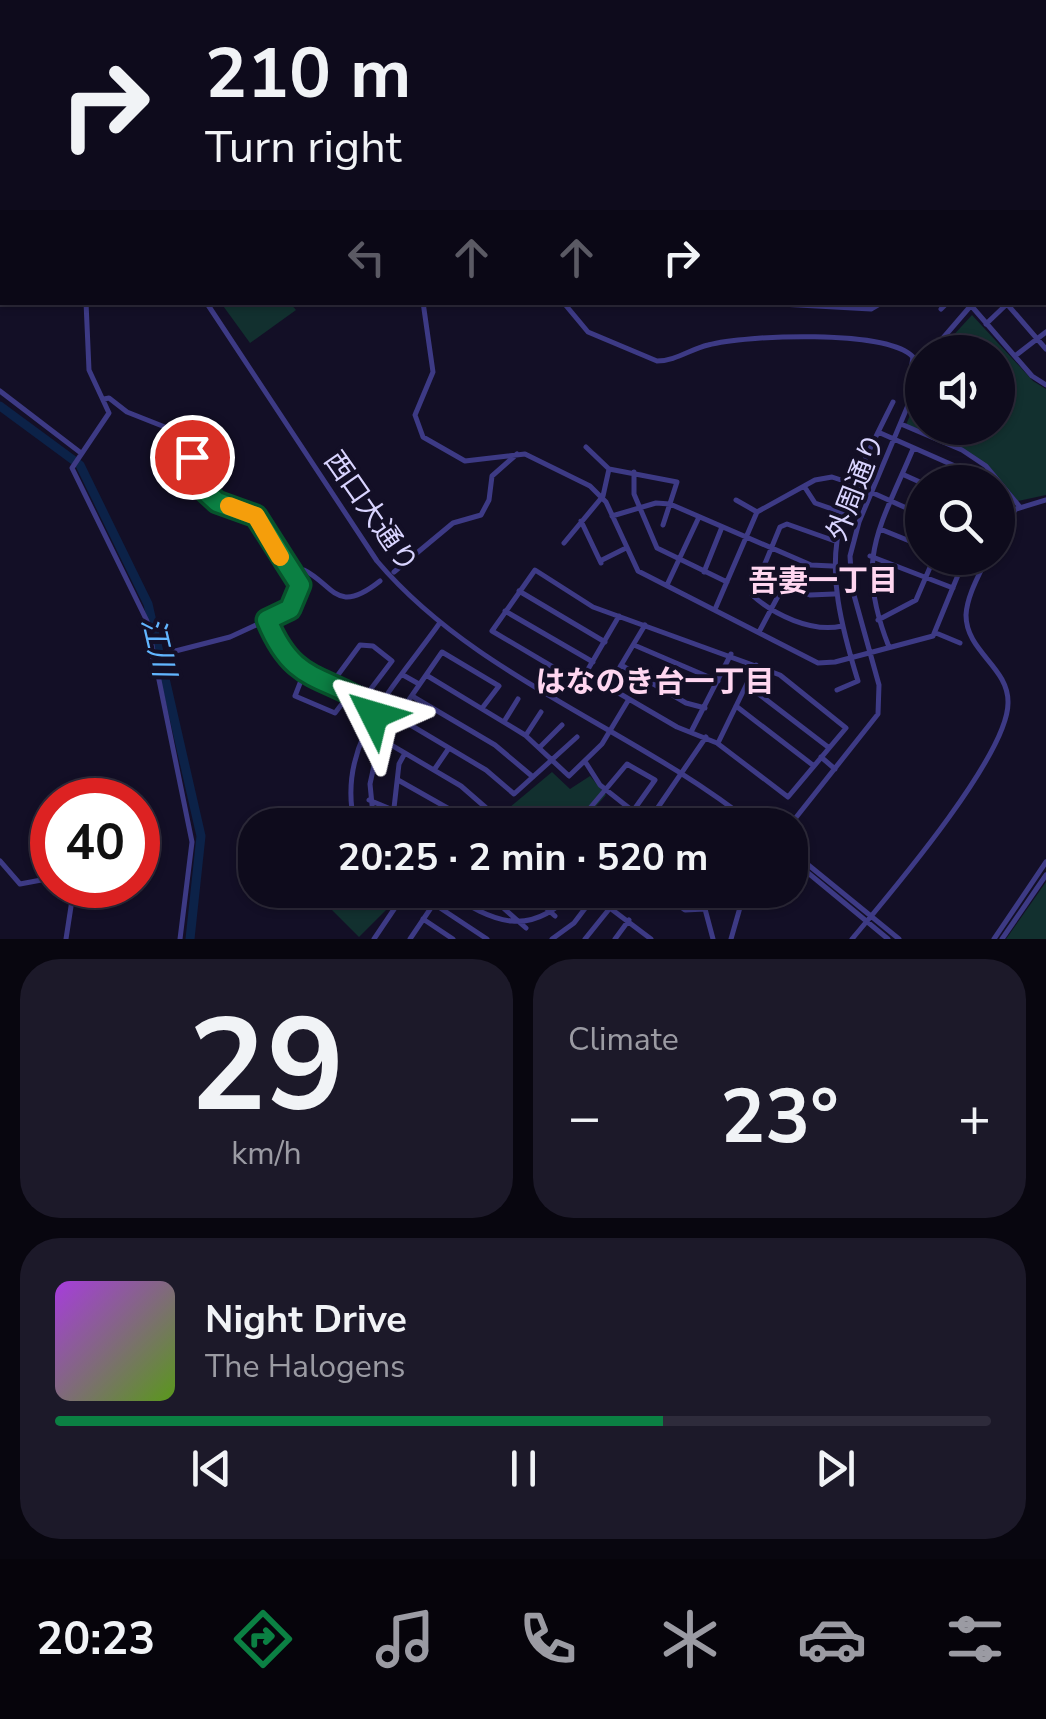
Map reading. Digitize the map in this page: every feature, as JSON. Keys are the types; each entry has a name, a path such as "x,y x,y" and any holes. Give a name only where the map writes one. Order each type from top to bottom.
{"street":[{"path":"86,305 90,370 109,413 73,466 144,612 192,842 180,939"},
{"name":"西口大通り","path":"208,305 377,561 439,624 683,773 731,808"},
{"path":"423,305 433,372 415,416 418,432 465,461 518,453 601,496 624,550 638,571 716,607 818,663 936,633 960,643"},
{"path":"566,305 588,332 657,361 711,344 760,336 842,338 905,350"},
{"path":"821,305 870,309 877,305"},
{"path":"941,308 944,305"},
{"path":"946,335 970,305"},
{"path":"972,305 996,335"},
{"path":"986,324 1006,305"},
{"path":"1010,305 1046,349"},
{"path":"1046,332 1015,356 1035,380 1046,385"},
{"path":"0,391 81,455"},
{"path":"104,400 109,398 127,412 175,430 188,442 204,490 217,502 256,516 300,585"},
{"path":"838,690 858,680 834,594 835,541 853,484 893,402"},
{"name":"外周通り","path":"804,808 878,714 879,685 850,571 854,536 905,414"},
{"path":"901,424 962,450 986,466 1020,507"},
{"path":"878,432 946,465"},
{"path":"586,447 609,469 677,482 663,525"},
{"path":"888,647 869,580 870,556 913,449"},
{"path":"394,572 453,523 481,514 490,500 492,476 518,453"},
{"path":"564,543 601,496 609,469"},
{"path":"634,472 633,490 655,545 679,562 727,582"},
{"path":"716,607 757,512 804,486 827,477 853,484 905,509"},
{"path":"804,486 815,503 842,512"},
{"path":"736,500 757,512"},
{"path":"1015,513 1020,507 1046,500"},
{"path":"612,516 670,504 811,565 832,566"},
{"path":"667,585 699,517"},
{"path":"581,521 601,562 624,550"},
{"path":"835,541 786,524 770,548 752,595 812,627 842,626"},
{"path":"704,572 722,527"},
{"path":"880,529 905,539"},
{"path":"870,556 953,588"},
{"path":"152,656 230,637 290,609 302,572 308,569 319,585 340,596 363,593 380,581"},
{"path":"586,674 677,727 706,736 786,796 845,723 780,675 731,654 593,607 535,570 492,631 578,681 586,674 619,616"},
{"path":"878,620 912,604 927,575"},
{"path":"936,633 958,575"},
{"path":"852,939 950,818 1007,717 1004,680 974,642 967,622 968,603 979,575"},
{"path":"758,632 784,585 810,595 834,594"},
{"path":"518,590 605,642"},
{"path":"505,611 593,662"},
{"path":"267,620 284,656 304,673 352,692 377,710"},
{"path":"351,808 353,755 364,728 439,624"},
{"path":"608,687 645,625"},
{"path":"332,684 360,646 373,646 392,660 363,699"},
{"path":"634,646 718,680"},
{"path":"483,708 499,686 442,652 397,717 486,770 514,794 577,736"},
{"path":"692,730 731,654"},
{"path":"621,665 686,703 705,708"},
{"path":"717,743 756,665"},
{"path":"304,673 295,696 335,713 352,692"},
{"path":"426,674 526,735 568,776 586,762 630,699"},
{"path":"403,675 419,684"},
{"path":"747,685 828,748"},
{"path":"412,696 495,745 533,776"},
{"path":"504,720 518,699"},
{"path":"736,706 814,766"},
{"path":"526,735 541,712"},
{"path":"540,747 562,725"},
{"path":"364,728 461,786 486,808"},
{"path":"658,808 706,736"},
{"path":"371,808 380,738"},
{"path":"434,770 449,748"},
{"path":"369,800 394,808 405,753"},
{"path":"821,757 836,769"},
{"path":"586,762 606,789 629,808"},
{"path":"590,808 626,764 654,778 635,808"},
{"path":"398,780 447,808"},
{"path":"0,861 20,884 30,882"},
{"path":"994,939 1046,862"},
{"path":"808,866 888,939"},
{"path":"808,872 900,939"},
{"path":"1002,939 1046,875"},
{"path":"66,939 72,908"},
{"path":"374,939 397,908"},
{"path":"410,939 431,908"},
{"path":"442,908 488,939"},
{"path":"472,908 496,924 526,928 555,916 560,908"},
{"path":"503,908 526,928"},
{"path":"546,908 555,916"},
{"path":"552,939 574,923 586,908"},
{"path":"585,939 610,908 651,939"},
{"path":"682,908 705,909 713,939"},
{"path":"731,939 740,908"},
{"path":"423,919 453,939"},
{"path":"615,939 628,920"}],"green space":[{"path":"222,305 292,305 296,310 250,343"},
{"path":"972,315 990,335 954,335"},
{"path":"1015,362 1046,389 1046,495 1018,501 1015,465 984,465 951,445 1015,445"},
{"path":"552,772 570,789 590,776 606,795 594,808 509,808"},
{"path":"1046,882 1046,939 1006,939"},
{"path":"330,908 388,908 359,937"}],"waterway":[{"name":"江川","path":"0,406 80,465 148,604 201,836 190,939"}],"slow traffic":[{"path":"229,506 256,516 280,557"}],"district":[{"name":"吾妻一丁目","path":"823,581"},
{"name":"はなのき台一丁目","path":"655,682"}],"route":[{"path":"192,457 200,486 217,502 256,516 300,585 290,609 267,620 284,656 306,676 352,692 377,710 374,715"}]}
